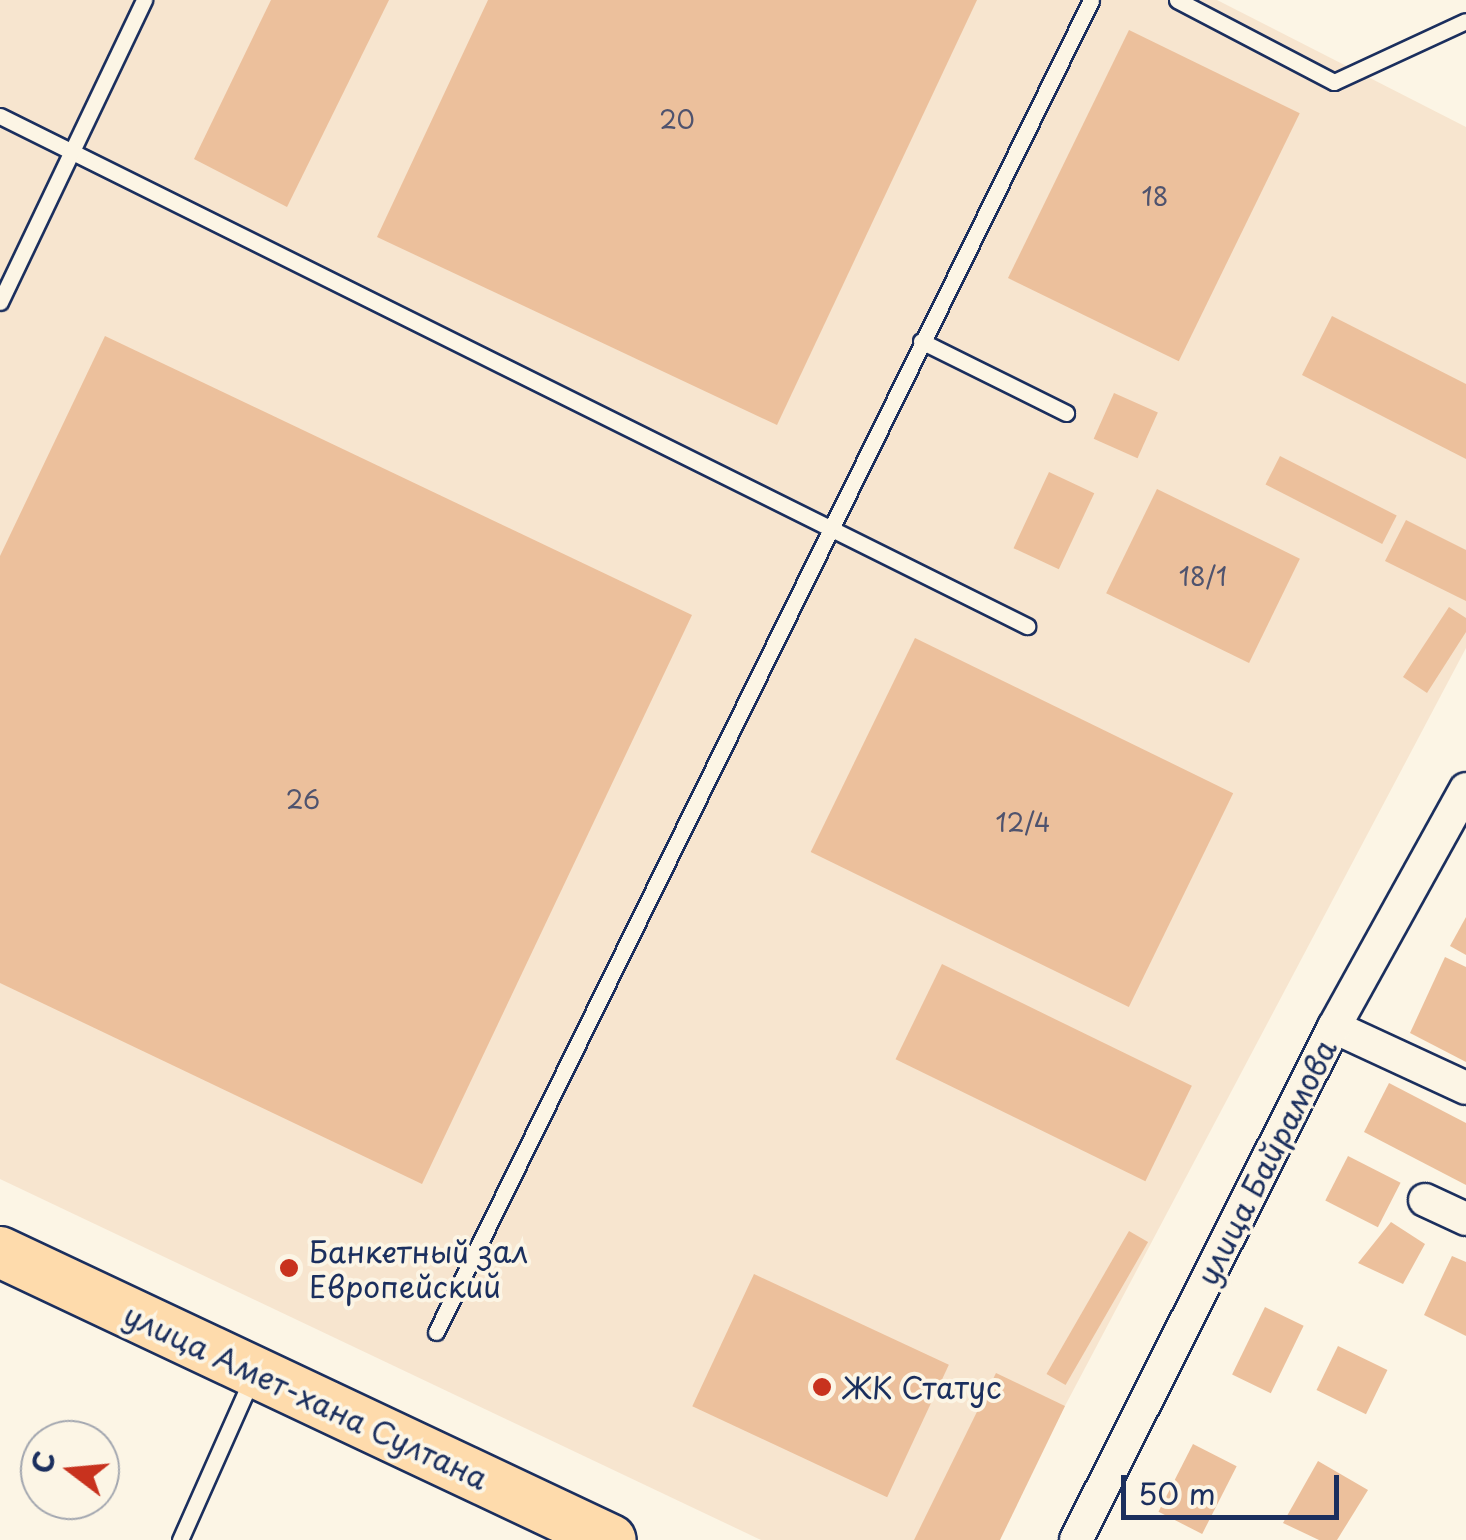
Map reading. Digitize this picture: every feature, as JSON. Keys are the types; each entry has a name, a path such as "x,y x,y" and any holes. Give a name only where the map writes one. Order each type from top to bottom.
{"main road":[{"name":"улица Амет-хана Султана","path":"0,1252 579,1533"}],"street":[{"name":"улица Байрамова","path":"1076,1540 1334,1027 1466,788"},
{"path":"1334,1027 1466,1088"},
{"path":"1425,1200 1466,1219"}],"lane":[{"path":"0,302 144,0"},
{"path":"436,1332 1091,0"},
{"path":"1177,0 1334,82 1466,21"},
{"path":"0,116 74,148 1027,626"},
{"path":"921,340 1066,412"},
{"path":"180,1540 255,1373"}],"shaded area":[{"path":"0,0 1217,0 1466,127 1466,648 994,1540 761,1540 0,1179"}],"building":[{"path":"271,0 389,0 287,207 194,159"},
{"path":"488,0 977,0 777,425 377,237"},
{"path":"1129,30 1300,113 1179,361 1008,278"},
{"path":"1332,316 1466,384 1466,459 1302,375"},
{"path":"105,336 692,615 422,1184 0,983 0,556"},
{"path":"1114,393 1158,413 1138,458 1094,439"},
{"path":"1280,456 1397,515 1382,544 1265,485"},
{"path":"1049,472 1094,493 1059,569 1014,548"},
{"path":"1157,489 1300,559 1249,663 1106,593"},
{"path":"1406,520 1466,550 1466,601 1385,561"},
{"path":"1449,607 1466,618 1466,632 1427,693 1403,677"},
{"path":"915,638 1233,793 1129,1007 811,852"},
{"path":"1466,917 1466,955 1450,946"},
{"path":"1445,957 1466,967 1466,1062 1410,1033"},
{"path":"942,964 1192,1086 1145,1181 896,1059"},
{"path":"1389,1083 1466,1123 1466,1185 1364,1132"},
{"path":"1348,1156 1401,1183 1378,1227 1325,1201"},
{"path":"1391,1222 1425,1244 1403,1284 1358,1263"},
{"path":"1129,1231 1148,1242 1066,1385 1046,1374"},
{"path":"1452,1256 1466,1262 1466,1336 1424,1315"},
{"name":"ЖК Статус","path":"754,1274 949,1365 887,1497 692,1406"},
{"path":"1265,1307 1304,1326 1271,1393 1232,1374"},
{"path":"1338,1346 1387,1370 1366,1414 1317,1390"},
{"path":"996,1373 1065,1406 1000,1540 914,1540"},
{"path":"1193,1444 1237,1466 1202,1534 1158,1512"},
{"path":"1318,1461 1368,1490 1337,1540 1319,1540 1283,1523"}],"place":[{"name":"Банкетный зал Европейский","path":"289,1268"},
{"name":"ЖК Статус","path":"822,1387"}]}
